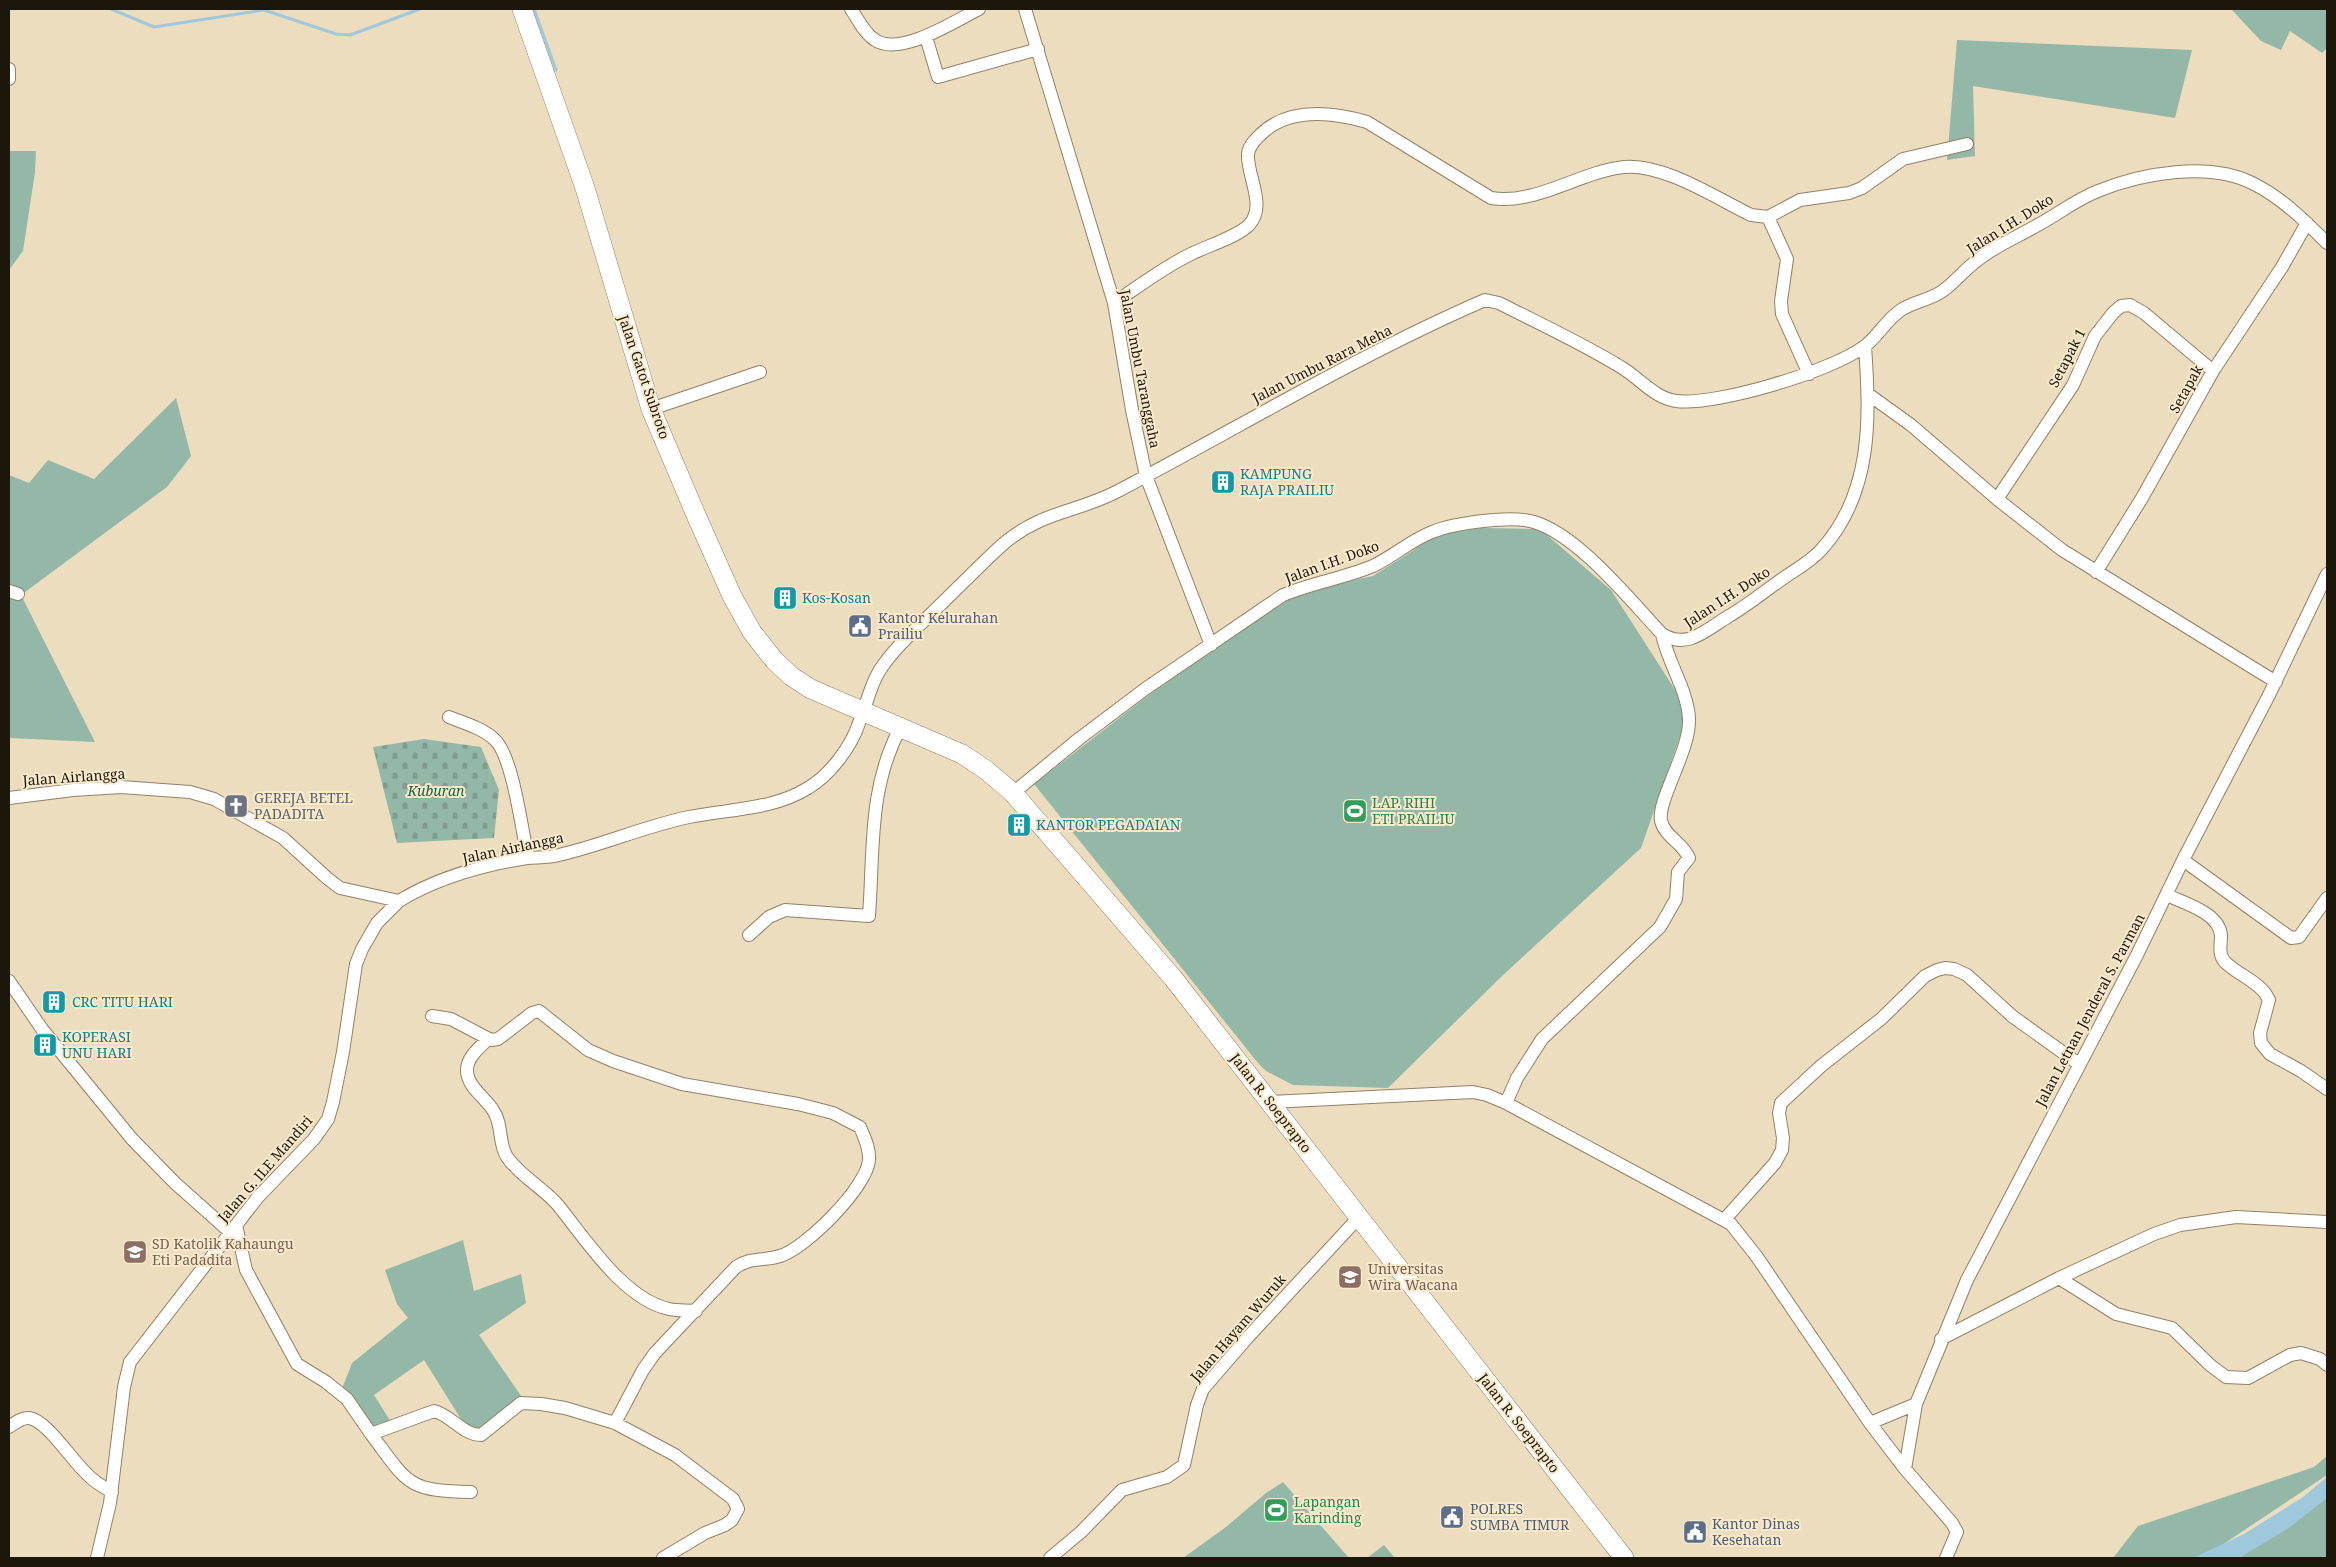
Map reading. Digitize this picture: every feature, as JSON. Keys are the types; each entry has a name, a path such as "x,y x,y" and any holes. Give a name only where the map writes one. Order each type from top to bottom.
{"highway":[{"name":"Jalan Gatot Subroto","path":"522,9 584,188 652,409 717,563 752,632 774,660 791,676 811,690 862,713"},
{"name":"Jalan R. Soeprapto","path":"862,713 962,754 986,770 1012,793 1173,978 1360,1216 1624,1558"}],"street":[{"path":"851,9 868,34 876,41 895,45 926,37 979,9"},
{"name":"Jalan Umbu Taranggaha","path":"1026,12 1114,303 1132,410 1146,476 1211,645"},
{"path":"926,37 938,77 1038,50"},
{"path":"9,69 9,79"},
{"path":"1114,303 1190,254 1248,226 1256,210 1248,155 1251,145 1261,133 1273,125 1299,114 1351,118 1367,122 1491,198 1512,199 1608,170 1625,167 1666,174 1751,215 1768,217 1800,200 1849,193 1862,188 1908,158 1967,144"},
{"name":"Jalan I.H. Doko","path":"1012,793 1118,709 1283,595 1370,567 1433,531 1476,522 1515,520 1532,521 1547,527 1567,540 1617,586 1662,634 1671,640 1681,642 1690,639 1731,615 1820,552 1844,518 1852,502 1863,459 1869,419 1865,346 1884,323 1913,302 1935,296 1978,259 2097,191 2122,182 2184,172 2225,174 2253,183 2275,196 2308,223 2327,243"},
{"path":"1768,217 1787,259 1781,301 1782,314 1809,374"},
{"name":"Setapak","path":"2096,572 2142,498 2213,371 2282,267 2308,223"},
{"name":"Jalan Umbu Rara Meha","path":"862,713 876,677 886,661 917,627 1005,543 1035,521 1112,494 1340,369 1485,300 1499,303 1580,344 1624,369 1660,396 1676,401 1720,397 1766,387 1809,374 1865,346"},
{"name":"Setapak 1","path":"1997,499 2073,386 2095,336 2121,306 2130,305 2144,314 2213,371"},
{"path":"652,409 760,372"},
{"path":"1868,394 1911,425 1997,499 2062,550 2276,682"},
{"name":"Jalan Letnan Jenderal S. Parman","path":"1904,1469 1916,1404 1941,1339 1967,1280 2276,682 2327,574"},
{"path":"1506,1103 1517,1078 1542,1039 1660,928 1676,899 1678,872 1689,858 1665,830 1661,820 1662,809 1679,765 1687,737 1689,720 1686,702 1668,660 1662,634"},
{"name":"Jalan Airlangga","path":"9,798 73,790 121,787 190,792 214,800 283,838 340,888 399,901 439,881 528,858 558,855 659,824 748,808 789,798 810,787 832,766 855,733 862,713"},
{"path":"449,717 485,732 500,745 513,783 528,858"},
{"path":"749,935 769,917 785,910 869,916 876,797 888,752 900,728"},
{"path":"2183,860 2292,938 2299,937 2327,898"},
{"path":"2167,895 2202,911 2211,918 2217,924 2221,934 2220,949 2223,960 2265,993 2269,1000 2260,1033 2261,1043 2270,1054 2302,1071 2327,1089"},
{"name":"Jalan G. ILE Mandiri","path":"97,1558 112,1492 124,1387 130,1362 191,1286 233,1228 276,1177 314,1140 328,1119 343,1052 356,964 362,948 377,923 399,901"},
{"path":"1724,1220 1775,1163 1782,1150 1783,1138 1779,1113 1781,1102 1821,1066 1881,1019 1925,976 1937,970 1945,968 1954,969 1967,976 2012,1016 2079,1064"},
{"path":"9,981 42,1029 132,1139 175,1183 233,1228 243,1264 296,1364 326,1382 346,1399 398,1471 411,1484 428,1490 471,1492"},
{"path":"432,1016 451,1019 488,1039 498,1039 532,1013 539,1011 588,1050 613,1061 682,1084 798,1104 824,1111 860,1127 867,1144 869,1160 858,1185 836,1211 807,1240 792,1251 779,1257 744,1262 655,1353 643,1370 615,1423"},
{"path":"488,1039 470,1060 467,1068 468,1076 470,1083 493,1110 499,1121 503,1148 510,1161 550,1196 603,1263 632,1289 652,1303 670,1310 696,1310"},
{"path":"1270,1102 1473,1092 1487,1094 1724,1220 1744,1238 1870,1423 1904,1469 1952,1523 1957,1532 1946,1558"},
{"name":"Jalan Hayam Wuruk","path":"1050,1558 1081,1532 1122,1490 1167,1477 1184,1465 1196,1405 1203,1389 1248,1336 1360,1216"},
{"path":"1941,1339 2059,1278 2154,1234 2180,1225 2236,1217 2327,1222"},
{"path":"2059,1278 2116,1314 2172,1328 2210,1365 2226,1377 2248,1378 2290,1355 2301,1353 2320,1359 2327,1365"},
{"path":"371,1434 434,1411 447,1416 472,1434 481,1435 516,1406 528,1402 565,1408 615,1423 675,1455 733,1499 737,1505 738,1509 732,1520 691,1540 663,1558"},
{"path":"1870,1423 1916,1404"},
{"path":"9,1427 27,1417 34,1419 49,1431 87,1475 112,1492"}],"green space":[{"path":"2231,9 2327,9 2327,48 2322,53 2290,31 2281,50 2261,41"},
{"path":"1957,40 2192,50 2175,118 1973,86 1975,156 1947,160"},
{"path":"9,151 36,151 35,172 23,251 9,270"},
{"path":"176,398 191,456 167,487 21,595 95,742 9,738 9,475 29,483 48,460 94,479"},
{"name":"LAP. RIHI ETI PRAILIU","path":"1480,528 1540,529 1611,590 1681,699 1684,725 1641,848 1501,977 1388,1088 1293,1085 1266,1071 1258,1063 1034,784 1145,698 1256,618 1300,591 1373,576 1414,550 1430,536"},
{"name":"Kuburan","path":"424,739 481,747 499,790 494,838 397,843 373,747"},
{"path":"463,1240 474,1291 521,1274 526,1303 479,1335 526,1403 471,1435 424,1360 374,1395 391,1422 372,1427 340,1394 352,1363 408,1318 397,1304 385,1270"},
{"path":"2327,1456 2327,1475 2222,1545 2206,1558 2113,1558 2138,1526 2314,1467"},
{"name":"Lapangan Karinding","path":"1283,1482 1349,1558 1183,1558 1226,1527 1266,1493"},
{"path":"2327,1497 2327,1558 2239,1558"},
{"path":"1384,1545 1395,1558 1367,1558"}],"water":[{"path":"2327,1477 2327,1498 2290,1527 2239,1558 2193,1558 2244,1534 2303,1497"}],"waterway":[{"path":"111,9 154,27 264,10 336,34 350,35 420,9"},
{"path":"534,9 556,70"}],"place":[{"name":"KAMPUNG RAJA PRAILIU","path":"1223,482"},
{"name":"Kos-Kosan","path":"785,598"},
{"name":"Kantor Kelurahan Prailiu","path":"860,626"},
{"name":"GEREJA BETEL PADADITA","path":"236,806"},
{"name":"LAP. RIHI ETI PRAILIU","path":"1355,811"},
{"name":"KANTOR PEGADAIAN","path":"1019,825"},
{"name":"CRC TITU HARI","path":"54,1002"},
{"name":"KOPERASI UNU HARI","path":"45,1045"},
{"name":"SD Katolik Kahaungu Eti Padadita","path":"135,1252"},
{"name":"Universitas Wira Wacana","path":"1350,1277"},
{"name":"Lapangan Karinding","path":"1276,1510"},
{"name":"POLRES SUMBA TIMUR","path":"1452,1517"},
{"name":"Kantor Dinas Kesehatan","path":"1695,1532"}]}
